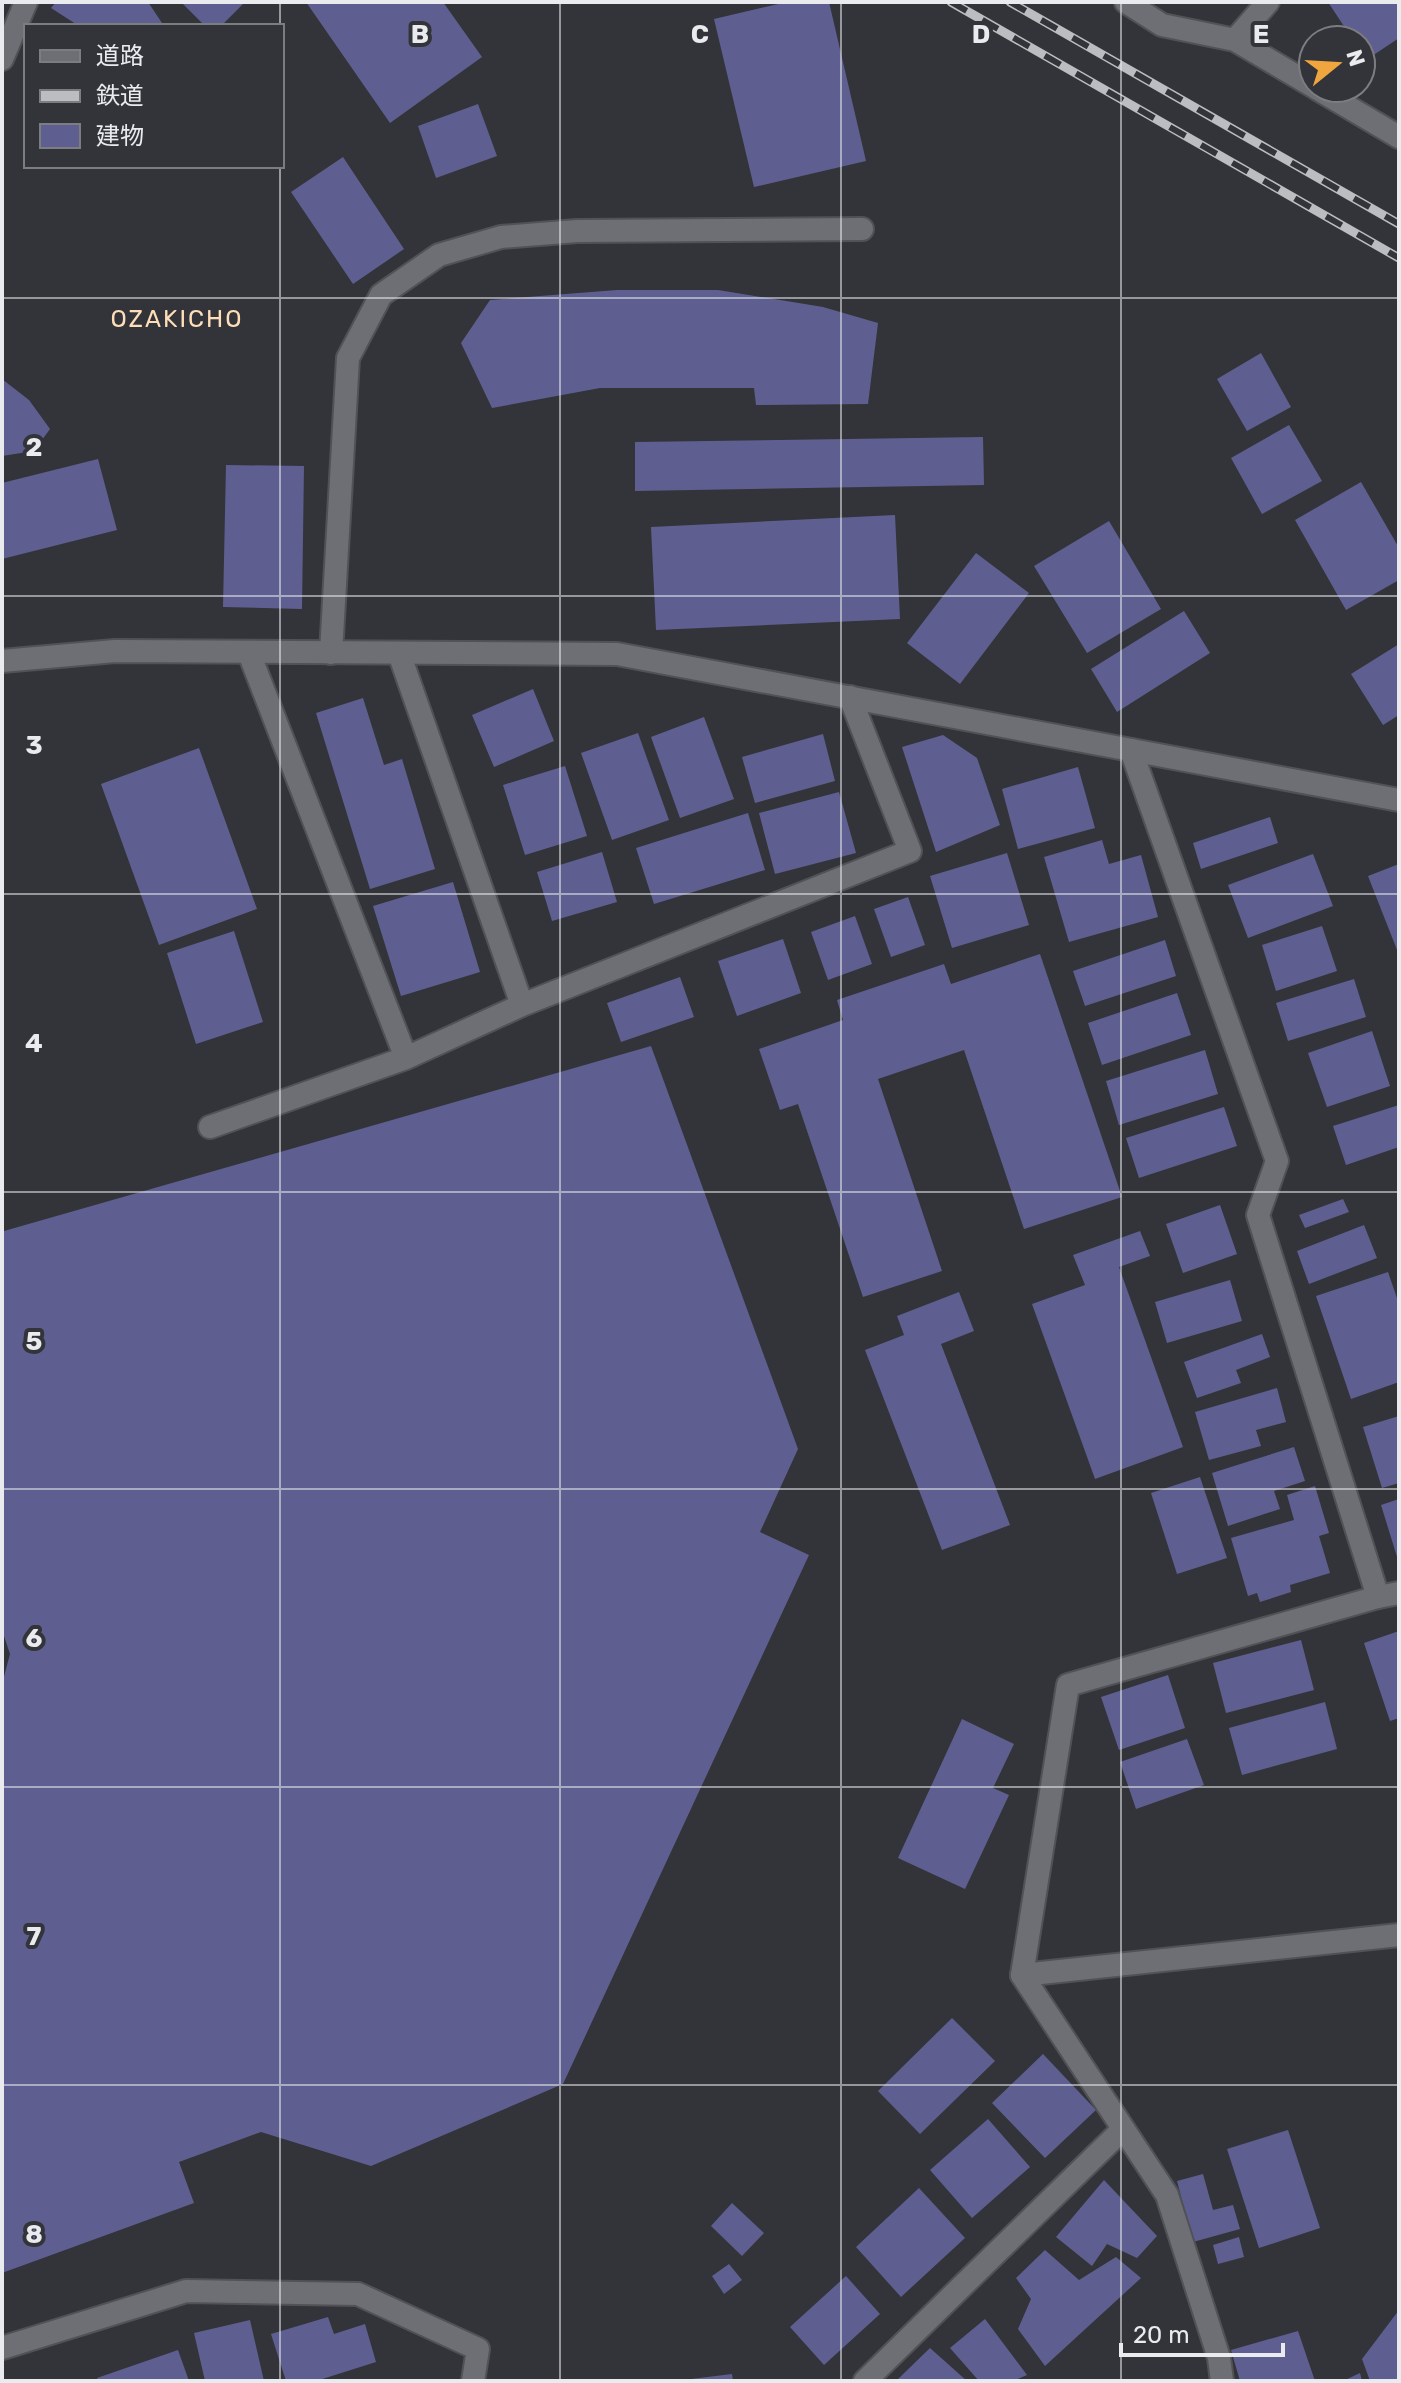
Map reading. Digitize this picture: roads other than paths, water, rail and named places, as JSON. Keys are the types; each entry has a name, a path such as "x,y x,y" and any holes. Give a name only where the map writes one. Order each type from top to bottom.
{"street":[{"path":"2,59 26,2"},
{"path":"1126,2 1162,25 1235,40 1297,77"},
{"path":"1235,40 1268,2"},
{"path":"1343,104 1399,137"},
{"path":"331,653 348,358 381,295 439,255 501,237 577,231 862,229"},
{"path":"2,661 115,651 617,654 1399,800"},
{"path":"249,653 406,1058"},
{"path":"399,653 522,1005"},
{"path":"210,1127 406,1058 522,1005 910,851 850,697"},
{"path":"1131,750 1277,1161 1258,1215 1388,1595 1068,1685 1022,1975 1167,2195 1219,2358 1222,2381"},
{"path":"1022,1975 1399,1935"},
{"path":"865,2381 1123,2129"},
{"path":"2,2348 186,2291 358,2294 478,2349 473,2381"}],"railway":[{"path":"951,2 1399,258"},
{"path":"1010,2 1399,224"}],"district":[{"name":"OZAKICHO","path":"177,319"}]}
